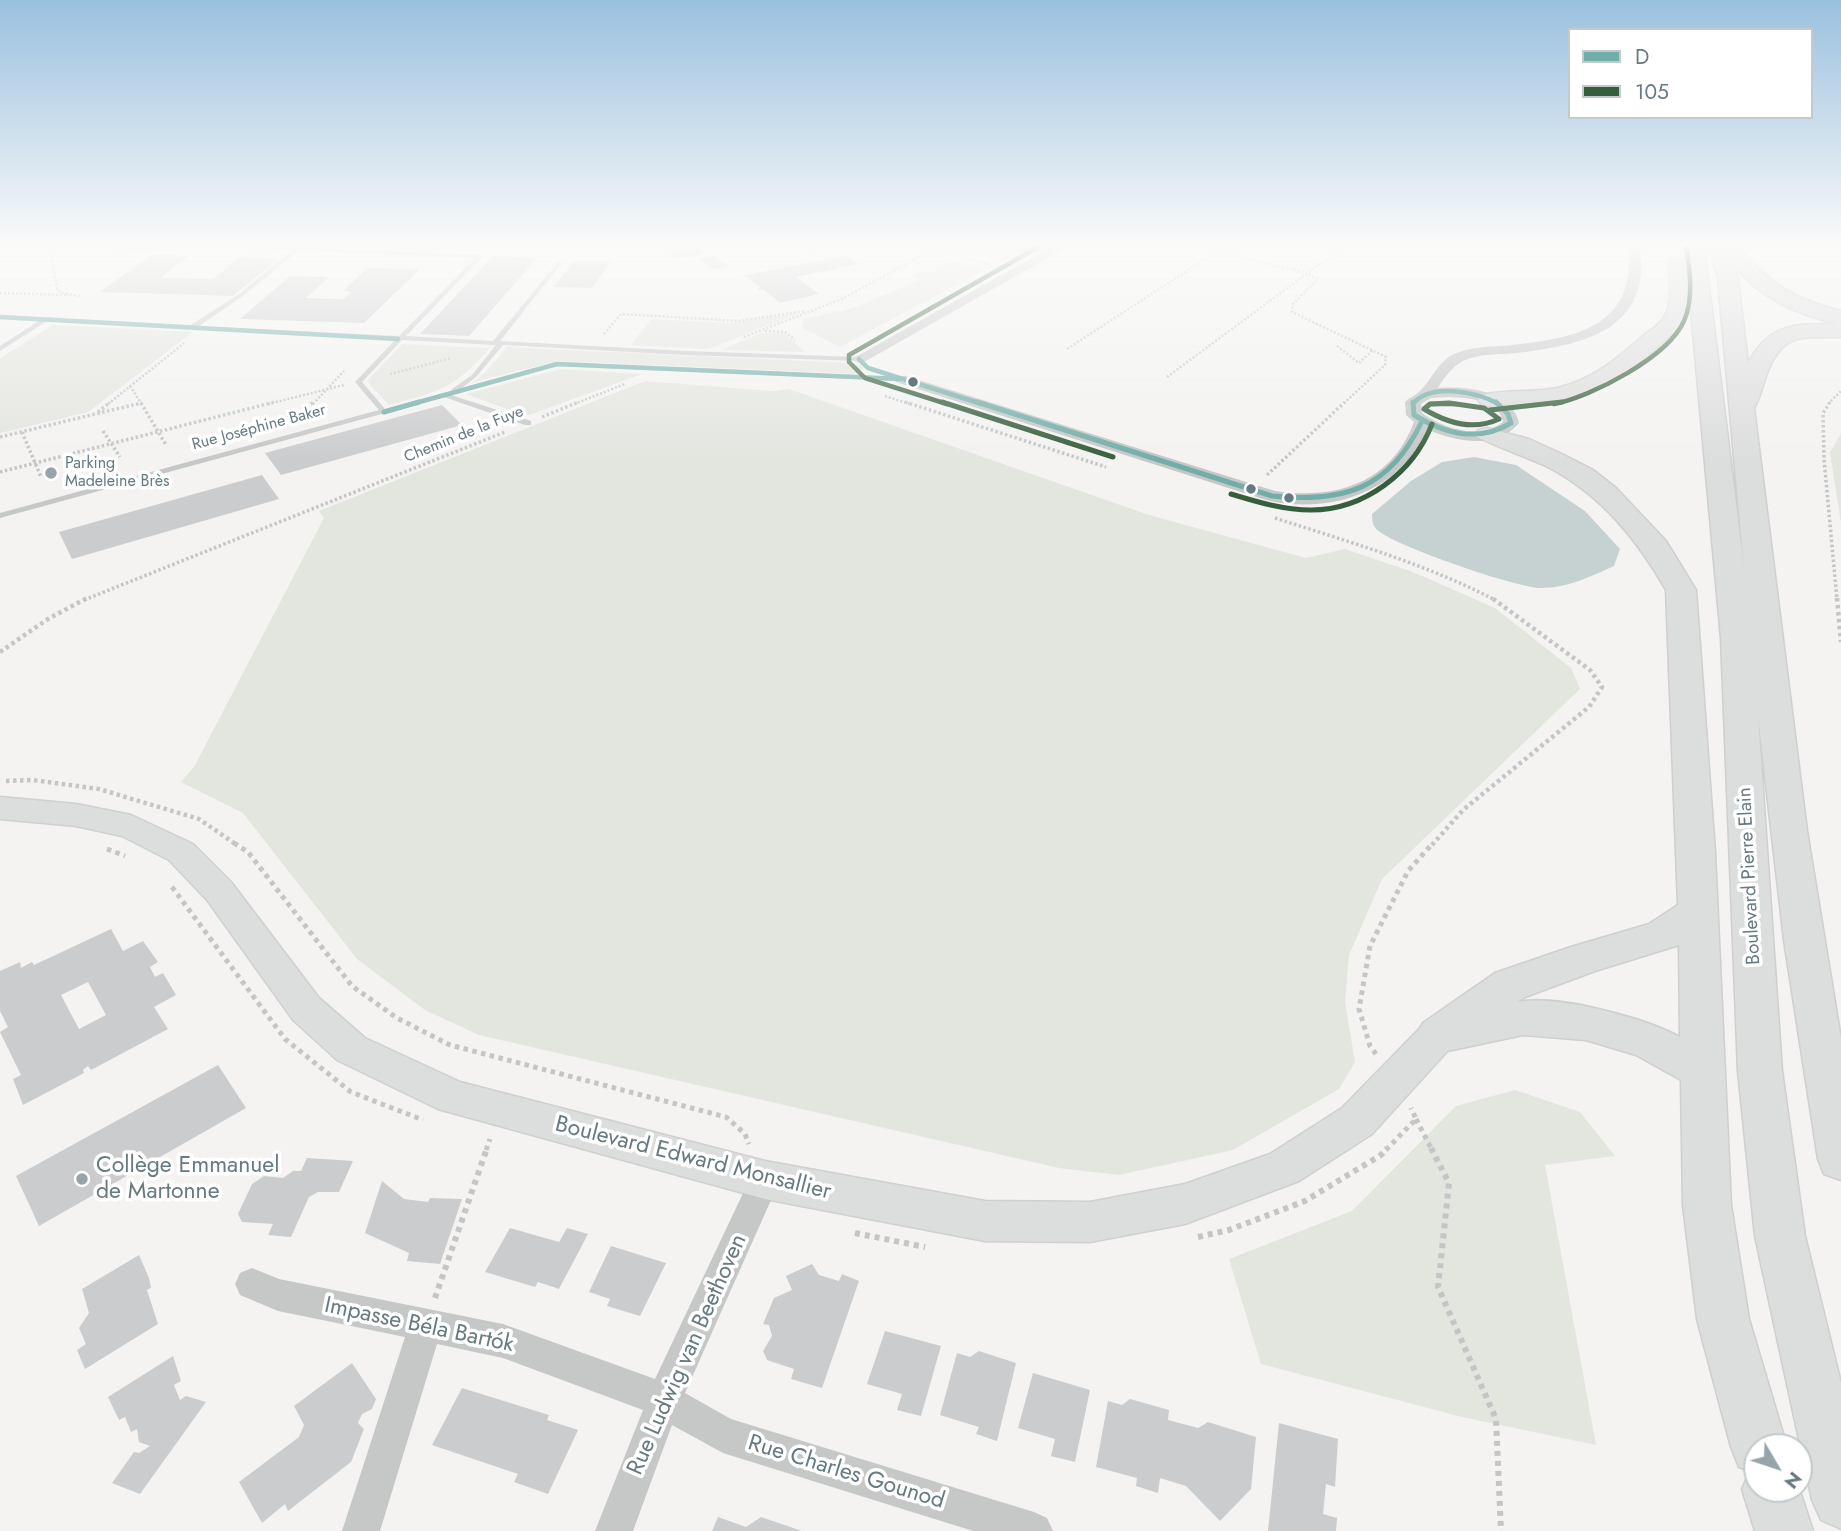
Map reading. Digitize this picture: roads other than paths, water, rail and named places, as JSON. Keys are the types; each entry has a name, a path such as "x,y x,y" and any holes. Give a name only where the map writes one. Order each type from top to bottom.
{"main road":[{"path":"1479,416 1532,400 1557,396 1617,372 1674,317"},
{"name":"Boulevard Pierre Elain","path":"1702,317 1737,638 1760,1071 1780,1236 1841,1500"},
{"name":"Boulevard Pierre Elain","path":"1732,317 1794,854 1822,1062 1841,1159"},
{"path":"1742,410 1764,349 1780,335 1814,330 1841,330"},
{"path":"1479,416 1520,444 1584,476 1607,494 1656,547 1681,590 1690,712 1707,1205 1723,1319 1755,1433"},
{"path":"1438,1035 1510,985 1585,958 1662,936 1696,913"},
{"path":"1438,1035 1523,1018 1586,1023 1649,1041 1703,1071"},
{"path":"1775,1503 1784,1531"}],"street":[{"path":"859,359 935,317"},
{"path":"1427,394 1437,376 1458,359 1478,353 1564,342 1598,328 1612,317"},
{"path":"1458,359 1458,378 1479,416"},
{"path":"901,379 1272,496 1302,501 1348,496 1369,486 1404,457 1479,416"},
{"path":"1449,392 1479,416 1448,432 1414,415 1413,402 1427,394 1449,392"},
{"path":"1404,457 1417,438 1422,421"},
{"name":"Boulevard Edward Monsallier","path":"0,808 76,815 131,826 181,852 219,891 306,1009 351,1049 452,1097 765,1180 985,1221 1090,1222 1185,1204 1284,1168 1357,1121 1438,1035"},
{"name":"Rue Ludwig van Beethoven","path":"614,1531 664,1400 765,1180"},
{"name":"Impasse Béla Bartók","path":"252,1284 278,1295 503,1341 664,1400"},
{"path":"360,1531 426,1326"},
{"name":"Rue Charles Gounod","path":"664,1400 723,1436 1034,1531"}],"lane":[{"path":"10,317 398,339 859,359 868,368 901,379"},
{"path":"194,326 207,317"},
{"path":"384,412 358,382 419,317"},
{"path":"446,396 474,376 517,317"},
{"path":"0,349 46,319"},
{"name":"Rue Joséphine Baker","path":"0,516 557,364 901,379"},
{"path":"446,396 528,423"}],"place":[{"name":"Parking Madeleine Brès","path":"51,473"},
{"name":"Collège Emmanuel de Martonne","path":"82,1179"}]}
